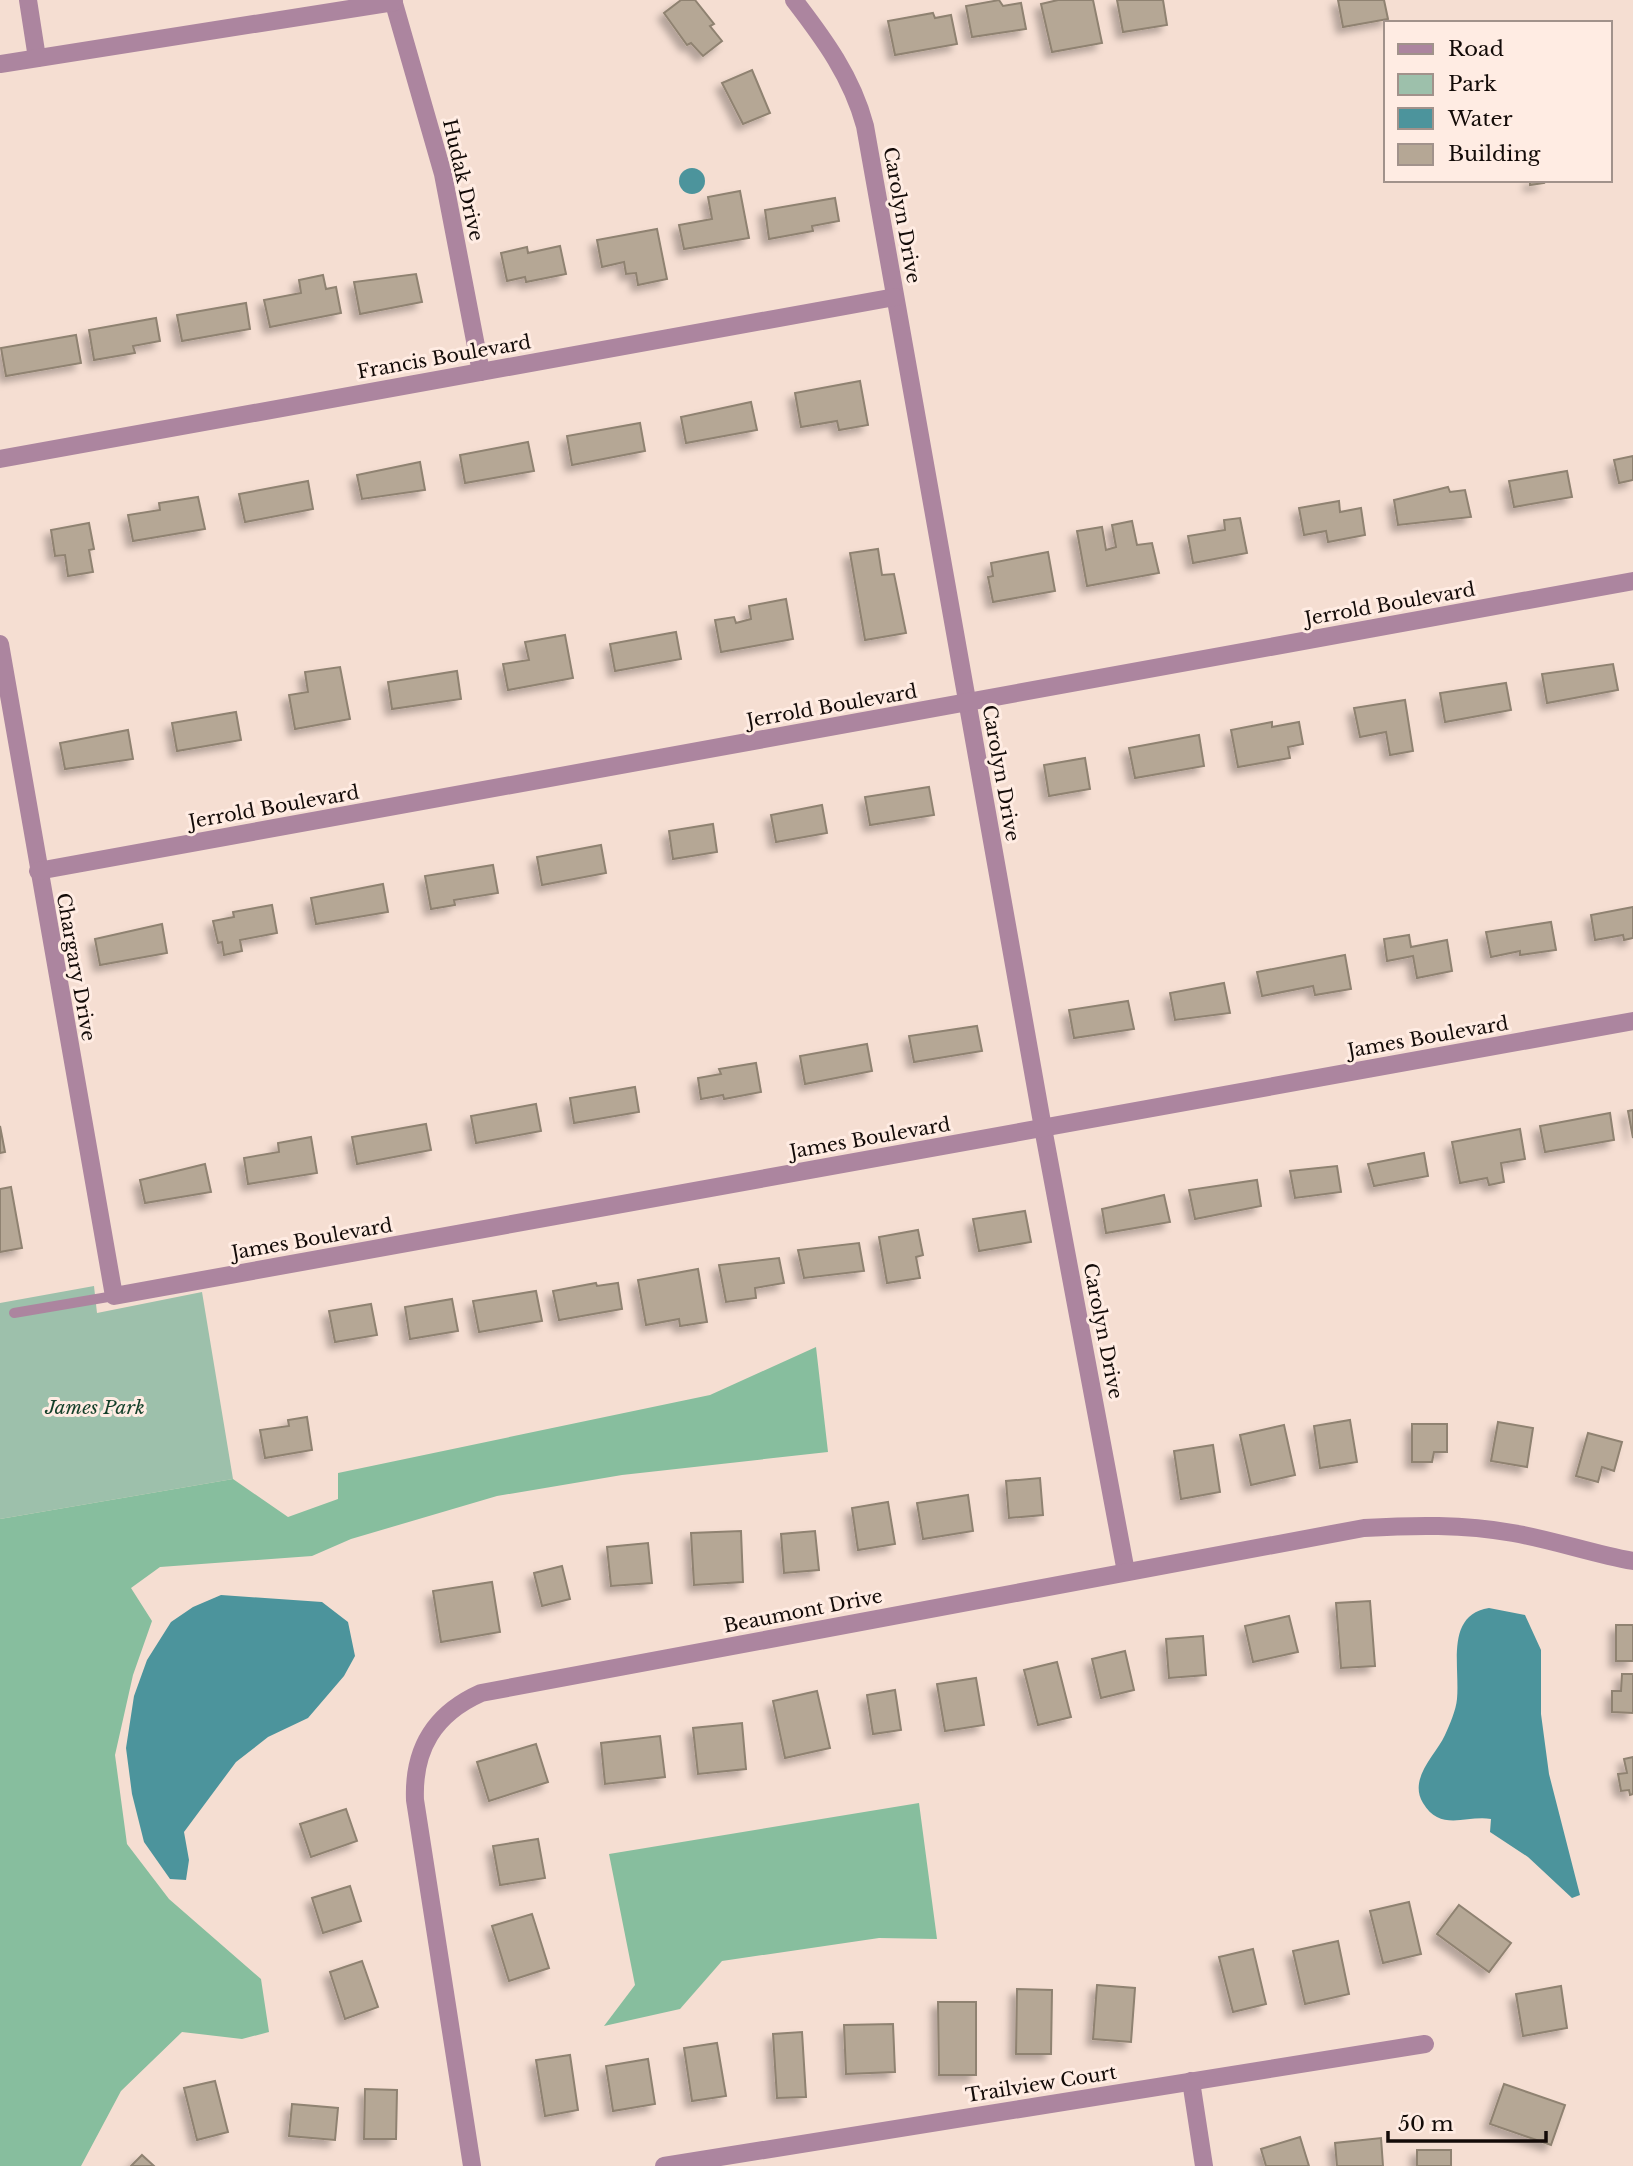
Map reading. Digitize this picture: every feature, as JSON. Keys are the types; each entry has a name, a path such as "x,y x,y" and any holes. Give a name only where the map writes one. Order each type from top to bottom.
{"street":[{"path":"28,0 37,58"},
{"name":"Carolyn Drive","path":"794,0 829,46 858,97 1043,1128 1126,1572"},
{"path":"0,64 393,1"},
{"name":"Hudak Drive","path":"393,1 443,174 481,372"},
{"name":"Francis Boulevard","path":"0,459 895,297"},
{"name":"Jerrold Boulevard","path":"38,871 1633,581"},
{"name":"Chargary Drive","path":"0,644 114,1296"},
{"name":"James Boulevard","path":"114,1296 1633,1021"},
{"name":"Beaumont Drive","path":"472,2166 415,1800 414,1777 418,1754 429,1733 444,1715 461,1702 481,1693 1364,1528 1465,1526 1515,1533 1633,1561"},
{"name":"Trailview Court","path":"664,2166 1425,2044"},
{"path":"1191,2081 1204,2166"}],"lane":[{"path":"15,1314 114,1296"}],"green space":[{"name":"James Park","path":"94,1286 97,1313 202,1292 233,1479 0,1519 0,1303"},
{"path":"816,1347 828,1452 622,1475 497,1496 351,1539 312,1556 160,1567 131,1588 152,1621 133,1675 115,1755 127,1844 169,1899 261,1979 269,2032 242,2039 182,2032 121,2091 81,2166 0,2166 0,1519 233,1479 288,1517 338,1499 338,1473 710,1395"},
{"path":"919,1803 937,1939 879,1938 722,1961 680,2009 604,2026 635,1985 609,1854"}],"water":[{"path":"692,168 701,172 705,181 701,190 692,194 683,190 679,181 683,172"},
{"path":"221,1595 322,1602 348,1622 355,1656 344,1676 308,1718 268,1737 236,1762 184,1832 189,1860 186,1880 170,1879 144,1842 132,1794 126,1748 134,1696 147,1660 171,1622 193,1607"},
{"path":"1489,1608 1525,1615 1541,1650 1541,1714 1549,1774 1580,1895 1572,1898 1528,1857 1490,1832 1491,1819 1445,1820 1430,1812 1419,1794 1421,1776 1445,1735 1455,1708 1460,1631 1475,1613"}],"building":[{"path":"681,0 695,0 714,24 710,26 722,41 703,56 691,43 687,45 664,13"},
{"path":"999,0 1003,6 1021,3 1026,29 972,37 966,6"},
{"path":"1058,0 1093,0 1102,43 1052,52 1041,4"},
{"path":"1117,0 1163,0 1167,25 1123,32"},
{"path":"1338,0 1384,0 1388,19 1343,27"},
{"path":"933,13 935,18 951,15 957,44 895,55 888,21"},
{"path":"752,70 770,113 743,124 722,83"},
{"path":"740,191 749,238 684,249 679,225 712,219 708,197"},
{"path":"835,198 839,221 812,226 813,231 769,239 765,210"},
{"path":"657,229 667,279 638,285 636,273 626,274 624,262 602,267 597,240"},
{"path":"560,246 566,274 526,282 525,277 507,281 501,253 527,247 528,253"},
{"path":"416,274 422,302 360,314 354,282"},
{"path":"323,275 326,289 336,287 341,313 270,327 264,300 301,293 299,280"},
{"path":"246,303 250,329 182,341 177,315"},
{"path":"156,318 160,341 133,346 135,353 94,360 89,330"},
{"path":"76,335 81,363 6,376 1,348"},
{"path":"860,381 868,425 839,430 837,421 801,427 795,393"},
{"path":"751,402 757,430 686,443 681,417"},
{"path":"640,423 645,451 572,465 567,436"},
{"path":"528,442 534,471 465,483 460,455"},
{"path":"1633,456 1633,480 1619,483 1614,460"},
{"path":"420,462 425,490 362,499 357,475"},
{"path":"1567,471 1572,497 1514,507 1509,481"},
{"path":"308,481 313,509 245,522 239,494"},
{"path":"1448,487 1450,492 1465,490 1471,517 1398,525 1394,500"},
{"path":"198,497 205,529 133,541 128,515 160,510 159,503"},
{"path":"1339,501 1340,512 1361,508 1365,535 1328,542 1326,531 1304,535 1299,508"},
{"path":"1240,518 1247,553 1193,563 1188,536 1225,530 1224,520"},
{"path":"1132,521 1137,545 1152,543 1159,573 1087,586 1077,531 1102,527 1106,550 1116,547 1112,525"},
{"path":"89,523 94,549 89,550 93,572 68,576 65,555 55,556 51,530"},
{"path":"878,549 882,575 894,574 906,633 865,640 850,553"},
{"path":"1048,552 1055,591 993,602 988,577 993,576 991,563"},
{"path":"786,599 793,639 721,652 715,620 734,617 736,623 751,619 749,606"},
{"path":"676,632 681,659 615,671 610,644"},
{"path":"565,635 573,678 508,690 503,664 529,660 525,642"},
{"path":"1613,664 1618,690 1547,703 1542,674"},
{"path":"340,667 350,719 295,729 289,695 308,692 305,672"},
{"path":"457,671 461,699 392,709 388,682"},
{"path":"1506,683 1511,710 1445,722 1440,693"},
{"path":"1405,700 1413,751 1390,755 1386,732 1360,737 1354,708"},
{"path":"236,712 241,740 177,751 172,723"},
{"path":"1272,722 1272,727 1299,722 1303,744 1288,747 1290,758 1238,767 1231,730"},
{"path":"128,730 133,759 65,769 60,743"},
{"path":"1199,735 1204,766 1135,778 1129,748"},
{"path":"1085,758 1090,789 1049,796 1044,765"},
{"path":"929,787 934,815 870,825 865,797"},
{"path":"822,805 827,833 776,842 771,815"},
{"path":"713,824 717,852 673,859 669,831"},
{"path":"601,845 606,873 542,885 537,857"},
{"path":"493,865 498,893 454,900 455,905 431,909 425,876"},
{"path":"383,884 388,912 316,924 311,898"},
{"path":"272,905 277,933 240,940 242,951 224,955 213,921 234,917 233,912"},
{"path":"1633,907 1633,938 1624,940 1623,935 1595,940 1591,915"},
{"path":"1551,922 1556,950 1520,955 1520,951 1491,957 1486,932"},
{"path":"162,924 167,953 100,965 95,939"},
{"path":"1409,935 1411,947 1447,940 1452,971 1417,978 1413,956 1387,961 1384,939"},
{"path":"1345,955 1351,989 1315,995 1313,986 1262,996 1257,972"},
{"path":"1224,983 1230,1013 1175,1020 1170,993"},
{"path":"1128,1001 1134,1029 1074,1038 1069,1010"},
{"path":"977,1026 982,1051 914,1062 909,1036"},
{"path":"867,1044 872,1071 805,1084 800,1056"},
{"path":"756,1063 761,1092 724,1099 723,1095 701,1099 698,1078 721,1074 719,1069"},
{"path":"635,1087 639,1112 574,1123 570,1098"},
{"path":"536,1104 541,1131 476,1143 471,1116"},
{"path":"1633,1110 1633,1138 1628,1111"},
{"path":"1610,1113 1614,1140 1545,1152 1540,1126"},
{"path":"426,1124 431,1150 357,1164 352,1137"},
{"path":"0,1126 5,1152 0,1153"},
{"path":"1520,1129 1525,1159 1501,1163 1504,1182 1489,1185 1487,1178 1460,1183 1452,1142"},
{"path":"311,1137 317,1173 248,1184 244,1158 279,1152 278,1143"},
{"path":"1424,1153 1428,1176 1374,1186 1368,1164"},
{"path":"205,1164 211,1192 145,1203 140,1180"},
{"path":"1337,1166 1341,1192 1295,1198 1290,1171"},
{"path":"1257,1180 1261,1206 1195,1219 1189,1190"},
{"path":"11,1187 22,1248 0,1252 0,1189"},
{"path":"1164,1195 1170,1222 1106,1233 1102,1209"},
{"path":"1025,1211 1031,1242 979,1251 973,1219"},
{"path":"918,1230 923,1255 916,1257 920,1278 887,1283 879,1237"},
{"path":"859,1243 864,1271 804,1278 798,1250"},
{"path":"779,1258 784,1283 755,1288 756,1298 726,1302 719,1265"},
{"path":"698,1269 707,1322 680,1326 679,1319 646,1325 638,1280"},
{"path":"596,1283 597,1286 618,1283 622,1309 559,1320 553,1291"},
{"path":"536,1291 542,1321 479,1332 473,1301"},
{"path":"452,1299 458,1331 410,1339 405,1307"},
{"path":"371,1304 377,1335 335,1342 329,1311"},
{"path":"307,1417 312,1450 265,1458 260,1430 289,1426 288,1420"},
{"path":"1350,1420 1357,1462 1320,1468 1314,1426"},
{"path":"1498,1422 1533,1428 1527,1467 1491,1461"},
{"path":"1412,1424 1447,1424 1447,1452 1434,1452 1432,1462 1412,1462"},
{"path":"1284,1425 1295,1475 1251,1485 1240,1435"},
{"path":"1588,1433 1622,1442 1614,1471 1602,1467 1598,1482 1576,1476"},
{"path":"1213,1445 1220,1492 1181,1499 1174,1451"},
{"path":"1040,1478 1043,1515 1009,1518 1006,1481"},
{"path":"968,1495 973,1531 923,1539 917,1503"},
{"path":"888,1502 895,1544 858,1550 852,1508"},
{"path":"741,1531 743,1582 694,1585 691,1533"},
{"path":"815,1531 819,1570 784,1573 781,1534"},
{"path":"648,1543 652,1583 611,1586 607,1547"},
{"path":"562,1566 570,1599 542,1606 534,1573"},
{"path":"492,1582 500,1632 441,1642 433,1591"},
{"path":"1370,1601 1375,1666 1341,1668 1336,1603"},
{"path":"1289,1616 1298,1652 1253,1662 1245,1626"},
{"path":"1616,1625 1633,1625 1633,1661 1616,1661"},
{"path":"1203,1636 1206,1675 1169,1678 1166,1639"},
{"path":"1125,1651 1134,1690 1101,1698 1092,1659"},
{"path":"1057,1662 1071,1717 1038,1725 1024,1670"},
{"path":"1622,1674 1633,1674 1633,1713 1612,1712 1612,1691 1621,1691"},
{"path":"976,1678 984,1725 945,1731 937,1684"},
{"path":"895,1690 901,1730 873,1734 867,1695"},
{"path":"817,1691 830,1748 785,1758 773,1701"},
{"path":"742,1723 746,1769 698,1774 693,1728"},
{"path":"660,1736 665,1777 605,1784 601,1743"},
{"path":"536,1744 548,1782 489,1801 477,1762"},
{"path":"1633,1757 1633,1794 1630,1795 1629,1790 1621,1791 1618,1774 1627,1773 1624,1759"},
{"path":"346,1809 357,1841 311,1857 300,1824"},
{"path":"538,1839 545,1878 500,1885 493,1846"},
{"path":"350,1886 361,1921 323,1933 312,1898"},
{"path":"1409,1902 1421,1954 1383,1963 1370,1911"},
{"path":"1459,1905 1511,1943 1489,1972 1437,1934"},
{"path":"532,1914 549,1968 509,1981 492,1926"},
{"path":"1338,1941 1349,1994 1305,2004 1293,1951"},
{"path":"1253,1949 1266,2004 1233,2012 1219,1957"},
{"path":"362,1961 378,2007 345,2019 330,1972"},
{"path":"1097,1985 1135,1988 1131,2042 1093,2039"},
{"path":"1561,1986 1567,2028 1523,2036 1516,1994"},
{"path":"1017,1989 1052,1990 1051,2054 1016,2054"},
{"path":"938,2002 976,2002 976,2075 939,2075"},
{"path":"893,2024 895,2072 846,2074 844,2025"},
{"path":"802,2032 806,2097 777,2098 773,2034"},
{"path":"717,2043 726,2096 692,2101 684,2048"},
{"path":"570,2055 578,2110 545,2116 536,2060"},
{"path":"648,2059 655,2104 613,2111 606,2066"},
{"path":"215,2081 228,2132 197,2140 184,2088"},
{"path":"1504,2084 1565,2105 1551,2145 1490,2124"},
{"path":"365,2089 397,2090 396,2139 364,2139"},
{"path":"292,2104 338,2108 335,2140 289,2136"},
{"path":"1300,2137 1309,2166 1266,2166 1261,2149"},
{"path":"1381,2138 1383,2166 1337,2166 1335,2143"},
{"path":"1417,2150 1451,2150 1451,2166 1417,2166"},
{"path":"142,2155 154,2166 131,2166"}]}
